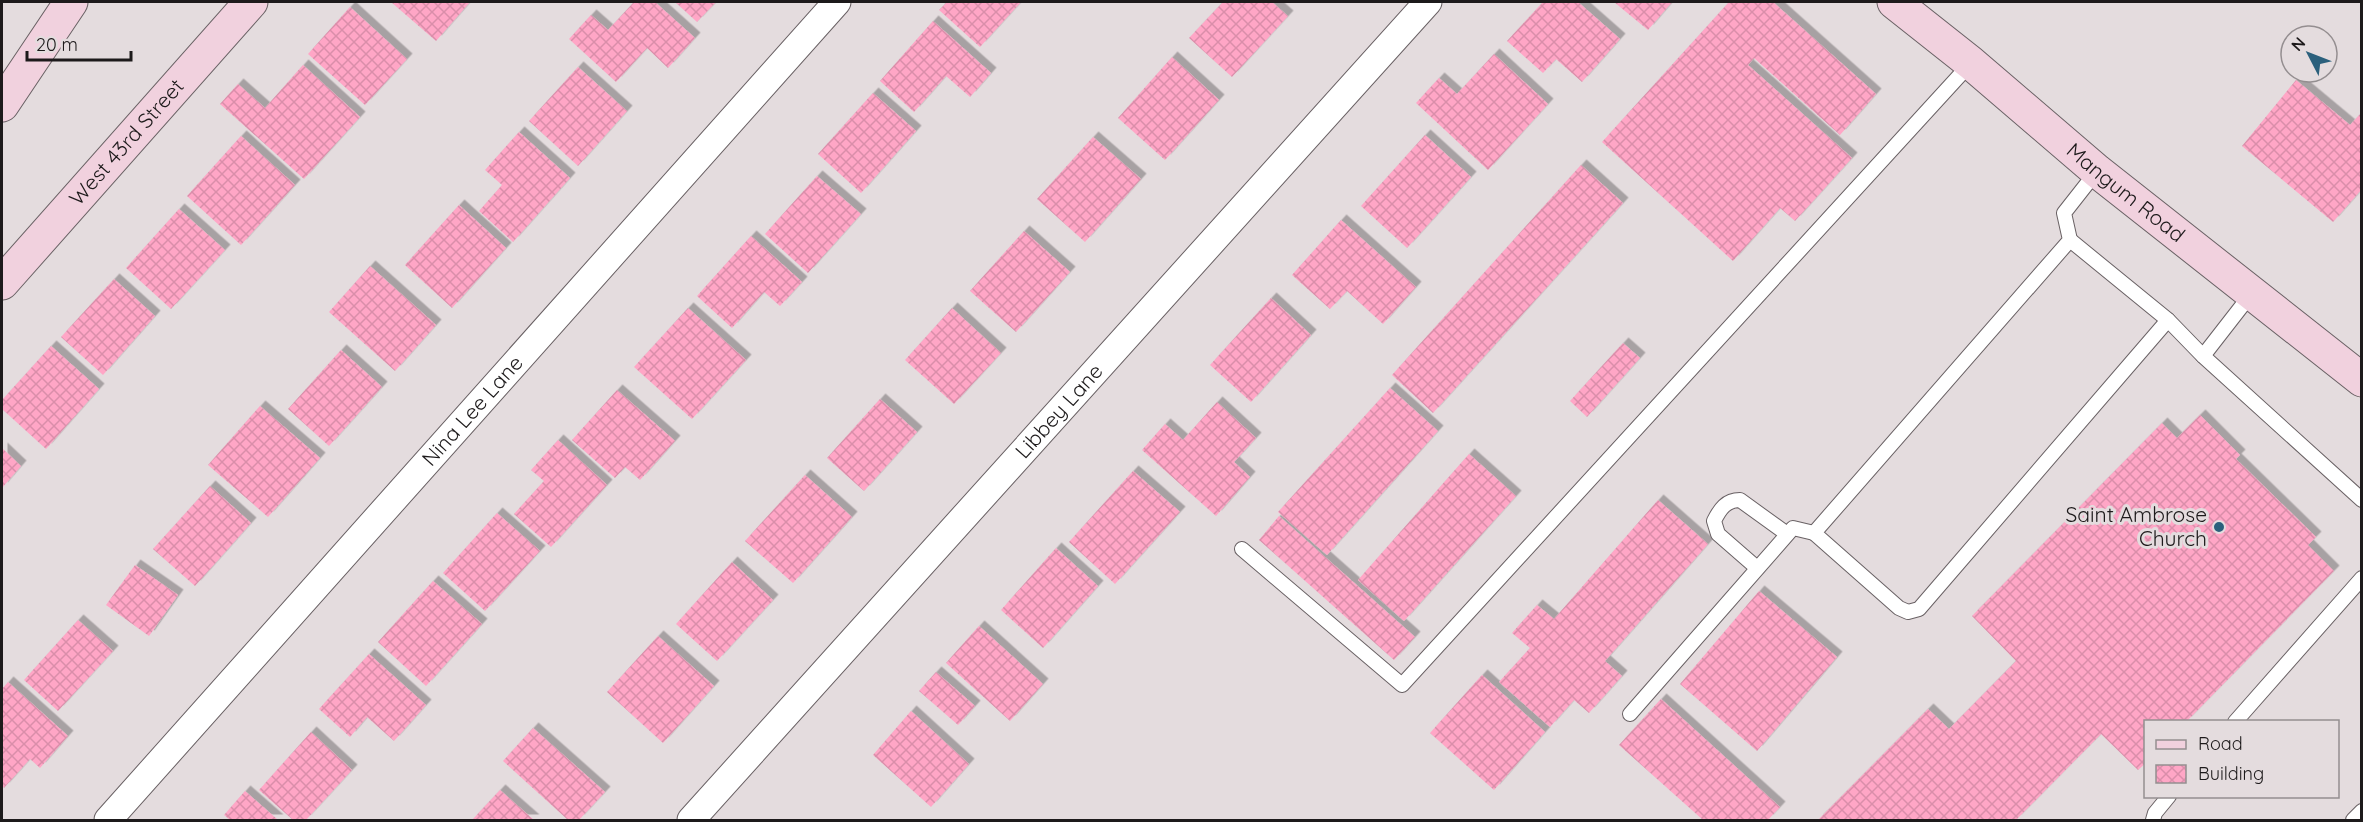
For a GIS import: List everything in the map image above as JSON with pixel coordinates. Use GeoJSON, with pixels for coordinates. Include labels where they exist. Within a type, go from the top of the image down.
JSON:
{"type":"FeatureCollection","features":[{"type":"Feature","properties":{"kind":"street"},"geometry":{"type":"LineString","coordinates":[[2,105],[71,2]]}},
{"type":"Feature","properties":{"kind":"street","name":"West 43rd Street"},"geometry":{"type":"LineString","coordinates":[[2,283],[250,2]]}},
{"type":"Feature","properties":{"kind":"street","name":"Nina Lee Lane"},"geometry":{"type":"LineString","coordinates":[[108,820],[837,2]]}},
{"type":"Feature","properties":{"kind":"street","name":"Libbey Lane"},"geometry":{"type":"LineString","coordinates":[[691,820],[1428,2]]}},
{"type":"Feature","properties":{"kind":"street","name":"Mangum Road"},"geometry":{"type":"LineString","coordinates":[[1894,2],[1971,63],[2097,171],[2361,380]]}},
{"type":"Feature","properties":{"kind":"lane"},"geometry":{"type":"LineString","coordinates":[[1242,549],[1402,685],[1971,63]]}},
{"type":"Feature","properties":{"kind":"lane"},"geometry":{"type":"LineString","coordinates":[[2097,171],[2064,213],[2070,240],[2168,320],[2203,356],[2361,500]]}},
{"type":"Feature","properties":{"kind":"lane"},"geometry":{"type":"LineString","coordinates":[[1814,533],[2070,240]]}},
{"type":"Feature","properties":{"kind":"lane"},"geometry":{"type":"LineString","coordinates":[[2203,356],[2252,293]]}},
{"type":"Feature","properties":{"kind":"lane"},"geometry":{"type":"LineString","coordinates":[[1630,714],[1793,528],[1814,533],[1899,608],[1908,612],[1919,609],[2168,320]]}},
{"type":"Feature","properties":{"kind":"lane"},"geometry":{"type":"LineString","coordinates":[[1758,568],[1718,534],[1714,520],[1727,502],[1740,500],[1787,534]]}},
{"type":"Feature","properties":{"kind":"lane"},"geometry":{"type":"LineString","coordinates":[[2237,720],[2361,578]]}},
{"type":"Feature","properties":{"kind":"lane"},"geometry":{"type":"LineString","coordinates":[[2153,820],[2155,813],[2167,798]]}},
{"type":"Feature","properties":{"kind":"lane"},"geometry":{"type":"LineString","coordinates":[[2353,820],[2361,811]]}},
{"type":"Feature","properties":{"kind":"building"},"geometry":{"type":"Polygon","coordinates":[[[391,2],[470,2],[436,41],[391,2]]]}},
{"type":"Feature","properties":{"kind":"building"},"geometry":{"type":"Polygon","coordinates":[[[634,2],[655,2],[695,38],[668,68],[647,48],[616,82],[569,39],[591,15],[608,30],[634,2]]]}},
{"type":"Feature","properties":{"kind":"building"},"geometry":{"type":"Polygon","coordinates":[[[675,2],[716,2],[697,22],[675,2]]]}},
{"type":"Feature","properties":{"kind":"building"},"geometry":{"type":"Polygon","coordinates":[[[947,2],[1021,2],[980,47],[939,10],[947,2]]]}},
{"type":"Feature","properties":{"kind":"building"},"geometry":{"type":"Polygon","coordinates":[[[1223,2],[1272,2],[1288,16],[1232,77],[1189,38],[1223,2]]]}},
{"type":"Feature","properties":{"kind":"building"},"geometry":{"type":"Polygon","coordinates":[[[1543,2],[1578,2],[1620,39],[1582,82],[1556,59],[1543,73],[1507,41],[1543,2]]]}},
{"type":"Feature","properties":{"kind":"building"},"geometry":{"type":"Polygon","coordinates":[[[1614,2],[1672,2],[1648,30],[1614,2]]]}},
{"type":"Feature","properties":{"kind":"building"},"geometry":{"type":"Polygon","coordinates":[[[1729,2],[1773,2],[1876,94],[1840,135],[1754,58],[1748,65],[1852,158],[1795,221],[1780,208],[1733,261],[1602,142],[1729,2]]]}},
{"type":"Feature","properties":{"kind":"building"},"geometry":{"type":"Polygon","coordinates":[[[350,7],[407,59],[365,105],[308,54],[350,7]]]}},
{"type":"Feature","properties":{"kind":"building"},"geometry":{"type":"Polygon","coordinates":[[[933,21],[991,73],[970,97],[946,76],[914,112],[880,81],[933,21]]]}},
{"type":"Feature","properties":{"kind":"building"},"geometry":{"type":"Polygon","coordinates":[[[1494,54],[1548,104],[1488,170],[1416,103],[1439,78],[1457,94],[1494,54]]]}},
{"type":"Feature","properties":{"kind":"building"},"geometry":{"type":"Polygon","coordinates":[[[1172,57],[1219,100],[1165,160],[1118,118],[1172,57]]]}},
{"type":"Feature","properties":{"kind":"building"},"geometry":{"type":"Polygon","coordinates":[[[303,65],[360,117],[304,179],[220,104],[238,84],[265,108],[303,65]]]}},
{"type":"Feature","properties":{"kind":"building"},"geometry":{"type":"Polygon","coordinates":[[[578,67],[627,111],[578,166],[529,121],[578,67]]]}},
{"type":"Feature","properties":{"kind":"building"},"geometry":{"type":"Polygon","coordinates":[[[2293,84],[2301,84],[2350,125],[2362,112],[2362,189],[2333,222],[2242,146],[2293,84]]]}},
{"type":"Feature","properties":{"kind":"building"},"geometry":{"type":"Polygon","coordinates":[[[873,93],[916,131],[861,193],[818,154],[873,93]]]}},
{"type":"Feature","properties":{"kind":"building"},"geometry":{"type":"Polygon","coordinates":[[[519,132],[570,178],[513,242],[479,211],[502,185],[485,170],[519,132]]]}},
{"type":"Feature","properties":{"kind":"building"},"geometry":{"type":"Polygon","coordinates":[[[1425,135],[1471,177],[1407,248],[1361,206],[1425,135]]]}},
{"type":"Feature","properties":{"kind":"building"},"geometry":{"type":"Polygon","coordinates":[[[241,136],[295,185],[241,245],[187,196],[241,136]]]}},
{"type":"Feature","properties":{"kind":"building"},"geometry":{"type":"Polygon","coordinates":[[[1093,137],[1141,179],[1085,242],[1037,199],[1093,137]]]}},
{"type":"Feature","properties":{"kind":"building"},"geometry":{"type":"Polygon","coordinates":[[[1581,165],[1623,203],[1433,413],[1392,375],[1581,165]]]}},
{"type":"Feature","properties":{"kind":"building"},"geometry":{"type":"Polygon","coordinates":[[[817,176],[861,214],[808,273],[765,234],[817,176]]]}},
{"type":"Feature","properties":{"kind":"building"},"geometry":{"type":"Polygon","coordinates":[[[459,205],[506,248],[452,308],[405,265],[459,205]]]}},
{"type":"Feature","properties":{"kind":"building"},"geometry":{"type":"Polygon","coordinates":[[[179,209],[225,250],[171,309],[126,268],[179,209]]]}},
{"type":"Feature","properties":{"kind":"building"},"geometry":{"type":"Polygon","coordinates":[[[1341,220],[1416,287],[1383,324],[1347,291],[1330,309],[1292,275],[1341,220]]]}},
{"type":"Feature","properties":{"kind":"building"},"geometry":{"type":"Polygon","coordinates":[[[1024,231],[1070,272],[1016,332],[970,291],[1024,231]]]}},
{"type":"Feature","properties":{"kind":"building"},"geometry":{"type":"Polygon","coordinates":[[[751,236],[802,282],[780,306],[764,292],[732,328],[697,296],[751,236]]]}},
{"type":"Feature","properties":{"kind":"building"},"geometry":{"type":"Polygon","coordinates":[[[370,266],[436,325],[395,371],[329,312],[370,266]]]}},
{"type":"Feature","properties":{"kind":"building"},"geometry":{"type":"Polygon","coordinates":[[[114,279],[155,316],[103,375],[61,337],[114,279]]]}},
{"type":"Feature","properties":{"kind":"building"},"geometry":{"type":"Polygon","coordinates":[[[1271,298],[1311,335],[1251,402],[1210,365],[1271,298]]]}},
{"type":"Feature","properties":{"kind":"building"},"geometry":{"type":"Polygon","coordinates":[[[688,308],[746,360],[692,419],[634,367],[688,308]]]}},
{"type":"Feature","properties":{"kind":"building"},"geometry":{"type":"Polygon","coordinates":[[[952,308],[1001,353],[954,404],[905,360],[952,308]]]}},
{"type":"Feature","properties":{"kind":"building"},"geometry":{"type":"Polygon","coordinates":[[[1623,343],[1640,358],[1587,417],[1570,401],[1623,343]]]}},
{"type":"Feature","properties":{"kind":"building"},"geometry":{"type":"Polygon","coordinates":[[[51,346],[99,389],[46,449],[2,409],[2,400],[51,346]]]}},
{"type":"Feature","properties":{"kind":"building"},"geometry":{"type":"Polygon","coordinates":[[[341,350],[382,387],[329,446],[288,409],[341,350]]]}},
{"type":"Feature","properties":{"kind":"building"},"geometry":{"type":"Polygon","coordinates":[[[1390,388],[1438,431],[1327,555],[1278,512],[1390,388]]]}},
{"type":"Feature","properties":{"kind":"building"},"geometry":{"type":"Polygon","coordinates":[[[617,390],[675,441],[640,480],[625,467],[615,478],[572,440],[617,390]]]}},
{"type":"Feature","properties":{"kind":"building"},"geometry":{"type":"Polygon","coordinates":[[[880,399],[917,432],[864,491],[827,458],[880,399]]]}},
{"type":"Feature","properties":{"kind":"building"},"geometry":{"type":"Polygon","coordinates":[[[1217,402],[1256,438],[1234,462],[1250,477],[1216,516],[1142,450],[1165,424],[1183,440],[1217,402]]]}},
{"type":"Feature","properties":{"kind":"building"},"geometry":{"type":"Polygon","coordinates":[[[260,406],[320,458],[268,517],[208,465],[260,406]]]}},
{"type":"Feature","properties":{"kind":"building"},"geometry":{"type":"Polygon","coordinates":[[[2200,415],[2240,455],[2236,459],[2316,537],[2308,545],[2334,571],[2188,720],[2144,720],[2144,765],[2138,770],[2101,734],[2016,820],[1818,820],[1928,709],[1949,729],[2016,661],[1972,616],[2162,423],[2177,438],[2200,415]]]}},
{"type":"Feature","properties":{"kind":"building"},"geometry":{"type":"Polygon","coordinates":[[[558,440],[607,485],[551,547],[514,514],[544,481],[531,470],[558,440]]]}},
{"type":"Feature","properties":{"kind":"building"},"geometry":{"type":"Polygon","coordinates":[[[2,448],[21,466],[2,488],[2,448]]]}},
{"type":"Feature","properties":{"kind":"building"},"geometry":{"type":"Polygon","coordinates":[[[1469,454],[1516,496],[1404,621],[1358,580],[1469,454]]]}},
{"type":"Feature","properties":{"kind":"building"},"geometry":{"type":"Polygon","coordinates":[[[1133,471],[1180,512],[1115,584],[1069,542],[1133,471]]]}},
{"type":"Feature","properties":{"kind":"building"},"geometry":{"type":"Polygon","coordinates":[[[805,475],[852,517],[793,583],[745,541],[805,475]]]}},
{"type":"Feature","properties":{"kind":"building"},"geometry":{"type":"Polygon","coordinates":[[[210,486],[251,523],[195,586],[153,549],[210,486]]]}},
{"type":"Feature","properties":{"kind":"building"},"geometry":{"type":"Polygon","coordinates":[[[1658,500],[1708,544],[1605,661],[1622,676],[1589,713],[1574,700],[1550,727],[1499,682],[1530,648],[1512,633],[1537,605],[1554,619],[1658,500]]]}},
{"type":"Feature","properties":{"kind":"building"},"geometry":{"type":"Polygon","coordinates":[[[497,513],[540,551],[485,611],[443,573],[497,513]]]}},
{"type":"Feature","properties":{"kind":"building"},"geometry":{"type":"Polygon","coordinates":[[[1279,516],[1415,637],[1394,660],[1259,540],[1279,516]]]}},
{"type":"Feature","properties":{"kind":"building"},"geometry":{"type":"Polygon","coordinates":[[[1056,548],[1098,586],[1043,648],[1001,610],[1056,548]]]}},
{"type":"Feature","properties":{"kind":"building"},"geometry":{"type":"Polygon","coordinates":[[[732,562],[773,600],[717,661],[676,624],[732,562]]]}},
{"type":"Feature","properties":{"kind":"building"},"geometry":{"type":"Polygon","coordinates":[[[135,565],[178,595],[149,636],[106,605],[135,565]]]}},
{"type":"Feature","properties":{"kind":"building"},"geometry":{"type":"Polygon","coordinates":[[[433,581],[482,624],[426,686],[378,642],[433,581]]]}},
{"type":"Feature","properties":{"kind":"building"},"geometry":{"type":"Polygon","coordinates":[[[1759,591],[1837,657],[1757,751],[1680,684],[1759,591]]]}},
{"type":"Feature","properties":{"kind":"building"},"geometry":{"type":"Polygon","coordinates":[[[78,620],[113,651],[58,711],[24,680],[78,620]]]}},
{"type":"Feature","properties":{"kind":"building"},"geometry":{"type":"Polygon","coordinates":[[[979,626],[1043,684],[1010,721],[946,663],[979,626]]]}},
{"type":"Feature","properties":{"kind":"building"},"geometry":{"type":"Polygon","coordinates":[[[658,636],[714,686],[663,743],[607,692],[658,636]]]}},
{"type":"Feature","properties":{"kind":"building"},"geometry":{"type":"Polygon","coordinates":[[[369,654],[426,705],[394,741],[367,717],[350,737],[319,709],[369,654]]]}},
{"type":"Feature","properties":{"kind":"building"},"geometry":{"type":"Polygon","coordinates":[[[936,672],[975,706],[958,725],[919,691],[936,672]]]}},
{"type":"Feature","properties":{"kind":"building"},"geometry":{"type":"Polygon","coordinates":[[[1482,675],[1545,732],[1494,790],[1430,733],[1482,675]]]}},
{"type":"Feature","properties":{"kind":"building"},"geometry":{"type":"Polygon","coordinates":[[[8,682],[68,736],[40,768],[30,759],[4,788],[2,785],[2,689],[8,682]]]}},
{"type":"Feature","properties":{"kind":"building"},"geometry":{"type":"Polygon","coordinates":[[[1661,699],[1780,807],[1768,820],[1703,820],[1619,745],[1661,699]]]}},
{"type":"Feature","properties":{"kind":"building"},"geometry":{"type":"Polygon","coordinates":[[[911,711],[969,764],[931,807],[873,755],[911,711]]]}},
{"type":"Feature","properties":{"kind":"building"},"geometry":{"type":"Polygon","coordinates":[[[533,728],[605,792],[579,820],[568,820],[503,761],[533,728]]]}},
{"type":"Feature","properties":{"kind":"building"},"geometry":{"type":"Polygon","coordinates":[[[311,732],[352,770],[306,820],[293,820],[259,790],[311,732]]]}},
{"type":"Feature","properties":{"kind":"building"},"geometry":{"type":"Polygon","coordinates":[[[500,790],[534,820],[472,820],[500,790]]]}},
{"type":"Feature","properties":{"kind":"building"},"geometry":{"type":"Polygon","coordinates":[[[245,791],[278,820],[230,820],[224,815],[245,791]]]}},
{"type":"Feature","properties":{"kind":"place","name":"Saint Ambrose Church"},"geometry":{"type":"Point","coordinates":[2219,527]}}]}
